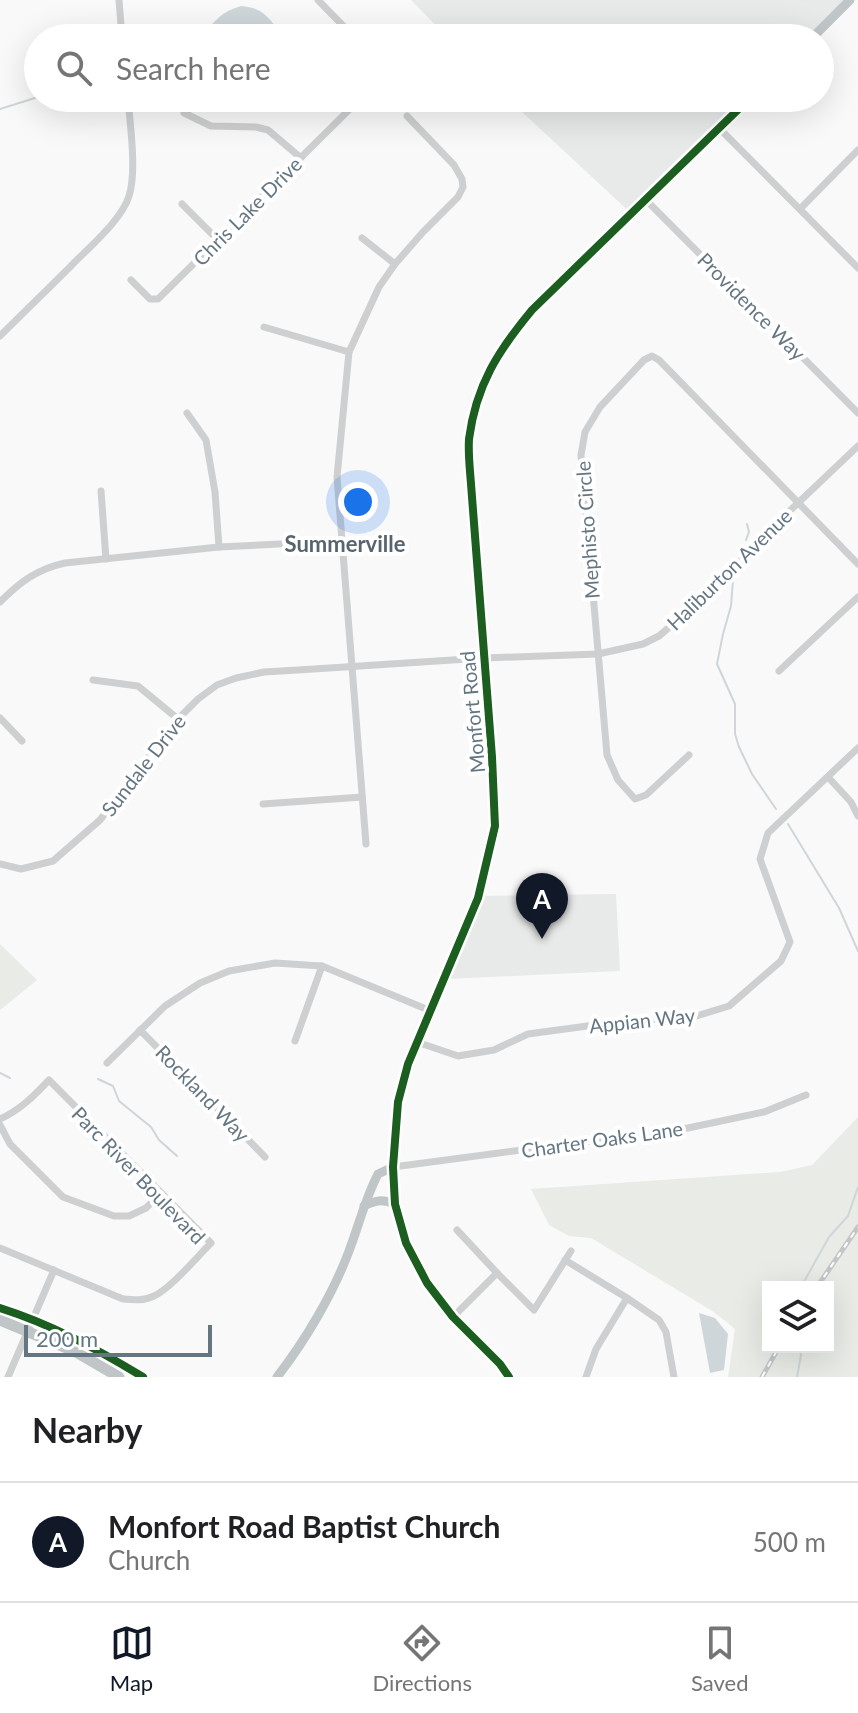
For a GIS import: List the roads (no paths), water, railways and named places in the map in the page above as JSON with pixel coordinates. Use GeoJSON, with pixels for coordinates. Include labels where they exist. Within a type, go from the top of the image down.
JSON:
{"type":"FeatureCollection","features":[{"type":"Feature","properties":{"kind":"main road"},"geometry":{"type":"LineString","coordinates":[[0,1308],[33,1319],[96,1349],[143,1377]]}},
{"type":"Feature","properties":{"kind":"main road"},"geometry":{"type":"LineString","coordinates":[[0,1320],[76,1352],[119,1377]]}},
{"type":"Feature","properties":{"kind":"street"},"geometry":{"type":"LineString","coordinates":[[119,0],[121,24]]}},
{"type":"Feature","properties":{"kind":"street"},"geometry":{"type":"LineString","coordinates":[[318,0],[341,24]]}},
{"type":"Feature","properties":{"kind":"street"},"geometry":{"type":"LineString","coordinates":[[826,24],[850,0]]}},
{"type":"Feature","properties":{"kind":"street"},"geometry":{"type":"LineString","coordinates":[[0,336],[102,235],[125,207],[132,178],[129,112]]}},
{"type":"Feature","properties":{"kind":"street","name":"Chris Lake Drive"},"geometry":{"type":"LineString","coordinates":[[131,280],[150,299],[158,299],[347,112]]}},
{"type":"Feature","properties":{"kind":"street","name":"Monfort Road"},"geometry":{"type":"LineString","coordinates":[[509,1377],[438,1299],[418,1266],[406,1243],[395,1204],[393,1167],[398,1102],[408,1064],[478,898],[495,826],[469,443],[475,407],[501,348],[532,310],[736,112]]}},
{"type":"Feature","properties":{"kind":"street"},"geometry":{"type":"LineString","coordinates":[[184,113],[211,126],[268,130],[301,158]]}},
{"type":"Feature","properties":{"kind":"street"},"geometry":{"type":"LineString","coordinates":[[366,844],[337,477],[349,352],[379,287],[423,232],[458,197],[463,187],[454,165],[407,116]]}},
{"type":"Feature","properties":{"kind":"street"},"geometry":{"type":"LineString","coordinates":[[719,128],[858,268]]}},
{"type":"Feature","properties":{"kind":"street"},"geometry":{"type":"LineString","coordinates":[[800,209],[858,150]]}},
{"type":"Feature","properties":{"kind":"street","name":"Providence Way"},"geometry":{"type":"LineString","coordinates":[[646,200],[858,413]]}},
{"type":"Feature","properties":{"kind":"street"},"geometry":{"type":"LineString","coordinates":[[182,204],[218,240]]}},
{"type":"Feature","properties":{"kind":"street"},"geometry":{"type":"LineString","coordinates":[[362,238],[395,264]]}},
{"type":"Feature","properties":{"kind":"street"},"geometry":{"type":"LineString","coordinates":[[264,327],[349,352]]}},
{"type":"Feature","properties":{"kind":"street","name":"Mephisto Circle"},"geometry":{"type":"LineString","coordinates":[[689,755],[646,795],[635,799],[618,780],[607,755],[581,455],[585,432],[600,407],[644,360],[652,356],[659,360],[858,564]]}},
{"type":"Feature","properties":{"kind":"street"},"geometry":{"type":"LineString","coordinates":[[187,413],[206,440],[215,492],[219,547]]}},
{"type":"Feature","properties":{"kind":"street","name":"Haliburton Avenue"},"geometry":{"type":"LineString","coordinates":[[483,658],[598,654],[643,644],[659,636],[710,592],[858,446]]}},
{"type":"Feature","properties":{"kind":"street"},"geometry":{"type":"LineString","coordinates":[[101,491],[106,559]]}},
{"type":"Feature","properties":{"kind":"street"},"geometry":{"type":"LineString","coordinates":[[0,602],[18,584],[41,570],[65,563],[219,547],[342,541]]}},
{"type":"Feature","properties":{"kind":"street"},"geometry":{"type":"LineString","coordinates":[[779,671],[858,597]]}},
{"type":"Feature","properties":{"kind":"street","name":"Sundale Drive"},"geometry":{"type":"LineString","coordinates":[[0,864],[21,869],[53,861],[100,820],[178,719],[217,685],[264,672],[483,658]]}},
{"type":"Feature","properties":{"kind":"street"},"geometry":{"type":"LineString","coordinates":[[93,680],[138,686],[178,719]]}},
{"type":"Feature","properties":{"kind":"street"},"geometry":{"type":"LineString","coordinates":[[0,718],[22,741]]}},
{"type":"Feature","properties":{"kind":"street","name":"Appian Way"},"geometry":{"type":"LineString","coordinates":[[417,1042],[458,1056],[494,1050],[528,1034],[617,1022],[693,1017],[729,1006],[781,961],[790,942],[760,859],[768,833],[858,748]]}},
{"type":"Feature","properties":{"kind":"street"},"geometry":{"type":"LineString","coordinates":[[828,777],[851,802],[858,816]]}},
{"type":"Feature","properties":{"kind":"street"},"geometry":{"type":"LineString","coordinates":[[263,804],[362,797]]}},
{"type":"Feature","properties":{"kind":"street"},"geometry":{"type":"LineString","coordinates":[[107,1063],[165,1006],[200,983],[229,971],[275,963],[322,966],[431,1011]]}},
{"type":"Feature","properties":{"kind":"street"},"geometry":{"type":"LineString","coordinates":[[295,1041],[322,966]]}},
{"type":"Feature","properties":{"kind":"street","name":"Rockland Way"},"geometry":{"type":"LineString","coordinates":[[140,1030],[265,1157]]}},
{"type":"Feature","properties":{"kind":"street","name":"Parc River Boulevard"},"geometry":{"type":"LineString","coordinates":[[0,1122],[28,1102],[49,1080],[211,1243],[155,1296],[138,1301],[123,1299],[0,1248]]}},
{"type":"Feature","properties":{"kind":"street","name":"Charter Oaks Lane"},"geometry":{"type":"LineString","coordinates":[[393,1167],[688,1128],[764,1112],[806,1095]]}},
{"type":"Feature","properties":{"kind":"street"},"geometry":{"type":"LineString","coordinates":[[0,1122],[10,1144],[63,1197],[114,1216],[129,1216],[146,1208],[161,1193]]}},
{"type":"Feature","properties":{"kind":"street"},"geometry":{"type":"LineString","coordinates":[[277,1377],[308,1332],[334,1284],[378,1174],[393,1167]]}},
{"type":"Feature","properties":{"kind":"street"},"geometry":{"type":"LineString","coordinates":[[364,1206],[375,1200],[395,1204]]}},
{"type":"Feature","properties":{"kind":"street"},"geometry":{"type":"LineString","coordinates":[[457,1230],[534,1310],[571,1251]]}},
{"type":"Feature","properties":{"kind":"street"},"geometry":{"type":"LineString","coordinates":[[565,1260],[659,1320],[666,1332],[674,1377]]}},
{"type":"Feature","properties":{"kind":"street"},"geometry":{"type":"LineString","coordinates":[[8,1377],[54,1270]]}},
{"type":"Feature","properties":{"kind":"street"},"geometry":{"type":"LineString","coordinates":[[453,1317],[497,1273]]}},
{"type":"Feature","properties":{"kind":"street"},"geometry":{"type":"LineString","coordinates":[[586,1377],[596,1349],[627,1298]]}},
{"type":"Feature","properties":{"kind":"waterway"},"geometry":{"type":"LineString","coordinates":[[0,109],[24,101]]}},
{"type":"Feature","properties":{"kind":"waterway"},"geometry":{"type":"LineString","coordinates":[[746,540],[749,532],[747,524]]}},
{"type":"Feature","properties":{"kind":"waterway"},"geometry":{"type":"LineString","coordinates":[[737,572],[717,664],[735,704],[735,734],[739,747],[752,774],[776,809]]}},
{"type":"Feature","properties":{"kind":"waterway"},"geometry":{"type":"LineString","coordinates":[[788,824],[839,908],[858,951]]}},
{"type":"Feature","properties":{"kind":"waterway"},"geometry":{"type":"LineString","coordinates":[[0,1073],[10,1078]]}},
{"type":"Feature","properties":{"kind":"waterway"},"geometry":{"type":"LineString","coordinates":[[98,1079],[113,1086],[119,1101],[151,1127],[159,1140],[177,1156]]}},
{"type":"Feature","properties":{"kind":"waterway"},"geometry":{"type":"LineString","coordinates":[[804,1281],[829,1237],[848,1216],[858,1187]]}},
{"type":"Feature","properties":{"kind":"waterway"},"geometry":{"type":"LineString","coordinates":[[797,1377],[800,1353]]}},
{"type":"Feature","properties":{"kind":"railway"},"geometry":{"type":"LineString","coordinates":[[821,1281],[858,1227]]}},
{"type":"Feature","properties":{"kind":"railway"},"geometry":{"type":"LineString","coordinates":[[762,1377],[776,1353]]}},
{"type":"Feature","properties":{"kind":"place","name":"Monfort Road Baptist Church"},"geometry":{"type":"Point","coordinates":[542,939]}},
{"type":"Feature","properties":{"kind":"district","name":"Summerville"},"geometry":{"type":"Point","coordinates":[345,543]}}]}
